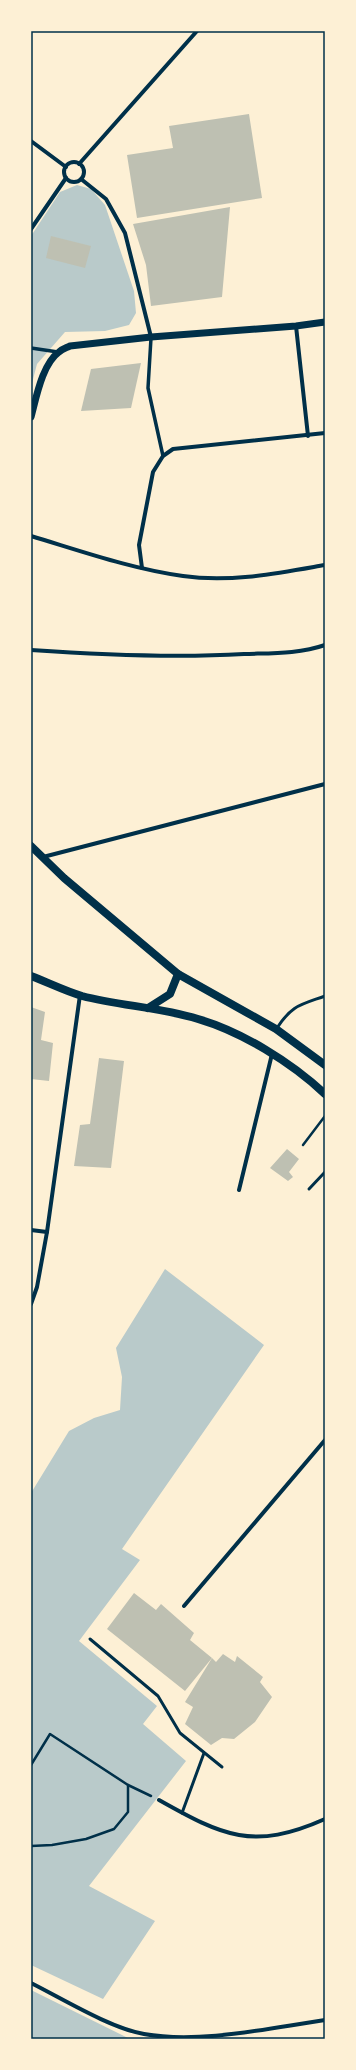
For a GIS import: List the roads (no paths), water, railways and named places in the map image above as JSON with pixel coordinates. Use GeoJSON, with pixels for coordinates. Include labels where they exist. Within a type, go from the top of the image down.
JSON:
{"type":"FeatureCollection","features":[{"type":"Feature","properties":{"kind":"main road"},"geometry":{"type":"LineString","coordinates":[[31,846],[41,857],[178,974],[276,1029],[325,1064]]}},
{"type":"Feature","properties":{"kind":"main road"},"geometry":{"type":"LineString","coordinates":[[148,1008],[170,994],[178,974]]}},
{"type":"Feature","properties":{"kind":"main road"},"geometry":{"type":"LineString","coordinates":[[31,976],[80,996],[148,1008],[213,1024],[230,1031],[272,1054],[325,1094]]}},
{"type":"Feature","properties":{"kind":"street"},"geometry":{"type":"LineString","coordinates":[[80,164],[198,31]]}},
{"type":"Feature","properties":{"kind":"street"},"geometry":{"type":"LineString","coordinates":[[31,141],[66,167]]}},
{"type":"Feature","properties":{"kind":"street"},"geometry":{"type":"LineString","coordinates":[[80,164],[70,163],[66,167],[64,173],[66,178],[75,182],[81,179]]}},
{"type":"Feature","properties":{"kind":"street"},"geometry":{"type":"LineString","coordinates":[[80,164],[83,169],[81,179]]}},
{"type":"Feature","properties":{"kind":"street"},"geometry":{"type":"LineString","coordinates":[[31,229],[66,178]]}},
{"type":"Feature","properties":{"kind":"street"},"geometry":{"type":"LineString","coordinates":[[81,179],[106,198],[125,232],[151,336],[148,388],[163,456]]}},
{"type":"Feature","properties":{"kind":"street"},"geometry":{"type":"LineString","coordinates":[[31,418],[43,376],[49,363],[58,352],[70,346],[151,336],[296,326],[325,322]]}},
{"type":"Feature","properties":{"kind":"street"},"geometry":{"type":"LineString","coordinates":[[296,326],[308,436]]}},
{"type":"Feature","properties":{"kind":"street"},"geometry":{"type":"LineString","coordinates":[[31,348],[58,352]]}},
{"type":"Feature","properties":{"kind":"street"},"geometry":{"type":"LineString","coordinates":[[142,568],[139,545],[148,492],[153,472],[163,456],[173,449],[190,446],[308,436],[325,433]]}},
{"type":"Feature","properties":{"kind":"street"},"geometry":{"type":"LineString","coordinates":[[31,536],[142,568],[184,576],[217,578],[267,575],[325,565]]}},
{"type":"Feature","properties":{"kind":"street"},"geometry":{"type":"LineString","coordinates":[[31,650],[120,656],[208,656],[289,652],[325,645]]}},
{"type":"Feature","properties":{"kind":"street"},"geometry":{"type":"LineString","coordinates":[[41,857],[325,784]]}},
{"type":"Feature","properties":{"kind":"street"},"geometry":{"type":"LineString","coordinates":[[31,1304],[37,1287],[47,1232],[80,996]]}},
{"type":"Feature","properties":{"kind":"street"},"geometry":{"type":"LineString","coordinates":[[239,1190],[272,1054]]}},
{"type":"Feature","properties":{"kind":"street"},"geometry":{"type":"LineString","coordinates":[[31,1230],[47,1232]]}},
{"type":"Feature","properties":{"kind":"street"},"geometry":{"type":"LineString","coordinates":[[184,1606],[325,1440]]}},
{"type":"Feature","properties":{"kind":"street"},"geometry":{"type":"LineString","coordinates":[[159,1800],[217,1830],[246,1837],[277,1836],[303,1829],[325,1819]]}},
{"type":"Feature","properties":{"kind":"street"},"geometry":{"type":"LineString","coordinates":[[31,1983],[118,2026],[143,2034],[172,2037],[202,2037],[325,2020]]}},
{"type":"Feature","properties":{"kind":"lane"},"geometry":{"type":"LineString","coordinates":[[276,1029],[286,1014],[295,1006],[325,996]]}},
{"type":"Feature","properties":{"kind":"lane"},"geometry":{"type":"LineString","coordinates":[[309,1189],[325,1172]]}},
{"type":"Feature","properties":{"kind":"lane"},"geometry":{"type":"LineString","coordinates":[[90,1639],[158,1696],[180,1733],[222,1766]]}},
{"type":"Feature","properties":{"kind":"lane"},"geometry":{"type":"LineString","coordinates":[[182,1813],[204,1753]]}}]}
